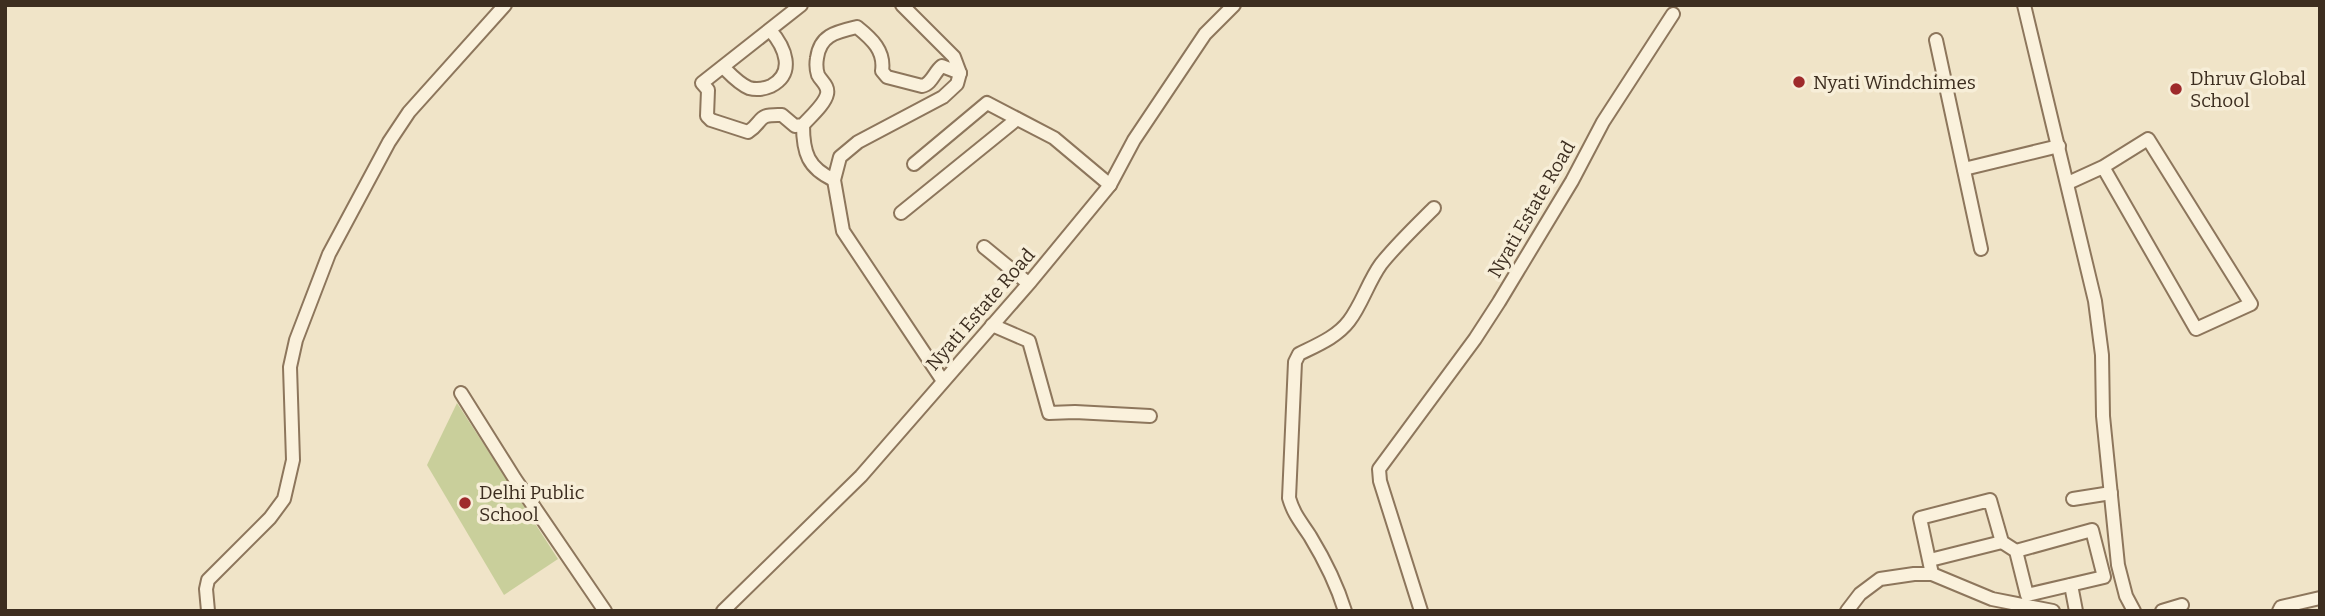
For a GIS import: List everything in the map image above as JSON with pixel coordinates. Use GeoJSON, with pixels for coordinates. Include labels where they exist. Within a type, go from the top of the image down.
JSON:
{"type":"FeatureCollection","features":[{"type":"Feature","properties":{"kind":"street"},"geometry":{"type":"LineString","coordinates":[[208,611],[208,580],[270,518],[284,499],[293,460],[290,367],[296,340],[329,254],[409,112],[505,5]]}},
{"type":"Feature","properties":{"kind":"street"},"geometry":{"type":"LineString","coordinates":[[801,5],[702,83],[708,90],[707,116],[711,120],[748,132],[764,116],[782,115],[795,126],[803,125]]}},
{"type":"Feature","properties":{"kind":"street"},"geometry":{"type":"LineString","coordinates":[[902,5],[954,57],[960,73],[957,84],[943,97],[858,142],[840,157],[834,180],[843,232],[943,381]]}},
{"type":"Feature","properties":{"kind":"street","name":"Nyati Estate Road"},"geometry":{"type":"LineString","coordinates":[[723,611],[861,476],[992,326],[1110,185],[1134,140],[1205,34],[1234,5]]}},
{"type":"Feature","properties":{"kind":"street"},"geometry":{"type":"LineString","coordinates":[[2024,5],[2068,183],[2100,332],[2103,416],[2118,565],[2126,596],[2134,611]]}},
{"type":"Feature","properties":{"kind":"street","name":"Nyati Estate Road"},"geometry":{"type":"LineString","coordinates":[[1421,611],[1380,481],[1379,469],[1499,302],[1572,181],[1603,122],[1673,14]]}},
{"type":"Feature","properties":{"kind":"street"},"geometry":{"type":"LineString","coordinates":[[834,180],[814,168],[807,157],[803,142],[803,125],[828,92],[816,66],[819,44],[826,37],[857,27],[881,51],[884,61],[882,71],[887,78],[922,86],[929,83],[942,66],[960,73]]}},
{"type":"Feature","properties":{"kind":"street"},"geometry":{"type":"LineString","coordinates":[[723,67],[746,87],[757,90],[783,79],[786,62],[781,47],[769,30]]}},
{"type":"Feature","properties":{"kind":"street"},"geometry":{"type":"LineString","coordinates":[[1936,40],[1981,249]]}},
{"type":"Feature","properties":{"kind":"street"},"geometry":{"type":"LineString","coordinates":[[914,164],[987,103],[1054,138],[1110,185]]}},
{"type":"Feature","properties":{"kind":"street"},"geometry":{"type":"LineString","coordinates":[[901,214],[1017,119]]}},
{"type":"Feature","properties":{"kind":"street"},"geometry":{"type":"LineString","coordinates":[[2068,183],[2103,167],[2148,139],[2251,304],[2196,330],[2103,167]]}},
{"type":"Feature","properties":{"kind":"street"},"geometry":{"type":"LineString","coordinates":[[1964,169],[2059,146]]}},
{"type":"Feature","properties":{"kind":"street"},"geometry":{"type":"LineString","coordinates":[[1345,611],[1339,591],[1310,536],[1294,515],[1289,498],[1295,362],[1299,354],[1336,334],[1348,322],[1382,263],[1434,208]]}},
{"type":"Feature","properties":{"kind":"street"},"geometry":{"type":"LineString","coordinates":[[984,247],[1028,283]]}},
{"type":"Feature","properties":{"kind":"street"},"geometry":{"type":"LineString","coordinates":[[992,326],[1029,341],[1049,413],[1150,416]]}},
{"type":"Feature","properties":{"kind":"street"},"geometry":{"type":"LineString","coordinates":[[460,393],[515,479],[606,611]]}},
{"type":"Feature","properties":{"kind":"street"},"geometry":{"type":"LineString","coordinates":[[2073,499],[2111,493]]}},
{"type":"Feature","properties":{"kind":"street"},"geometry":{"type":"LineString","coordinates":[[1932,574],[1920,518],[1990,500],[2002,542],[2016,551],[2027,595],[2104,577],[2092,530],[2016,551]]}},
{"type":"Feature","properties":{"kind":"street"},"geometry":{"type":"LineString","coordinates":[[1930,560],[2002,542]]}},
{"type":"Feature","properties":{"kind":"street"},"geometry":{"type":"LineString","coordinates":[[1847,611],[1860,594],[1880,579],[1914,574],[1932,574],[1992,599],[2053,611]]}},
{"type":"Feature","properties":{"kind":"street"},"geometry":{"type":"LineString","coordinates":[[2071,585],[2076,611]]}},
{"type":"Feature","properties":{"kind":"street"},"geometry":{"type":"LineString","coordinates":[[2279,611],[2281,607],[2320,597]]}},
{"type":"Feature","properties":{"kind":"street"},"geometry":{"type":"LineString","coordinates":[[2162,611],[2182,605]]}},
{"type":"Feature","properties":{"kind":"green space"},"geometry":{"type":"Polygon","coordinates":[[[457,403],[558,559],[504,595],[427,465],[457,403]]]}},
{"type":"Feature","properties":{"kind":"place","name":"Nyati Windchimes"},"geometry":{"type":"Point","coordinates":[1799,82]}},
{"type":"Feature","properties":{"kind":"place","name":"Dhruv Global School"},"geometry":{"type":"Point","coordinates":[2176,89]}},
{"type":"Feature","properties":{"kind":"place","name":"Delhi Public School"},"geometry":{"type":"Point","coordinates":[465,503]}}]}
